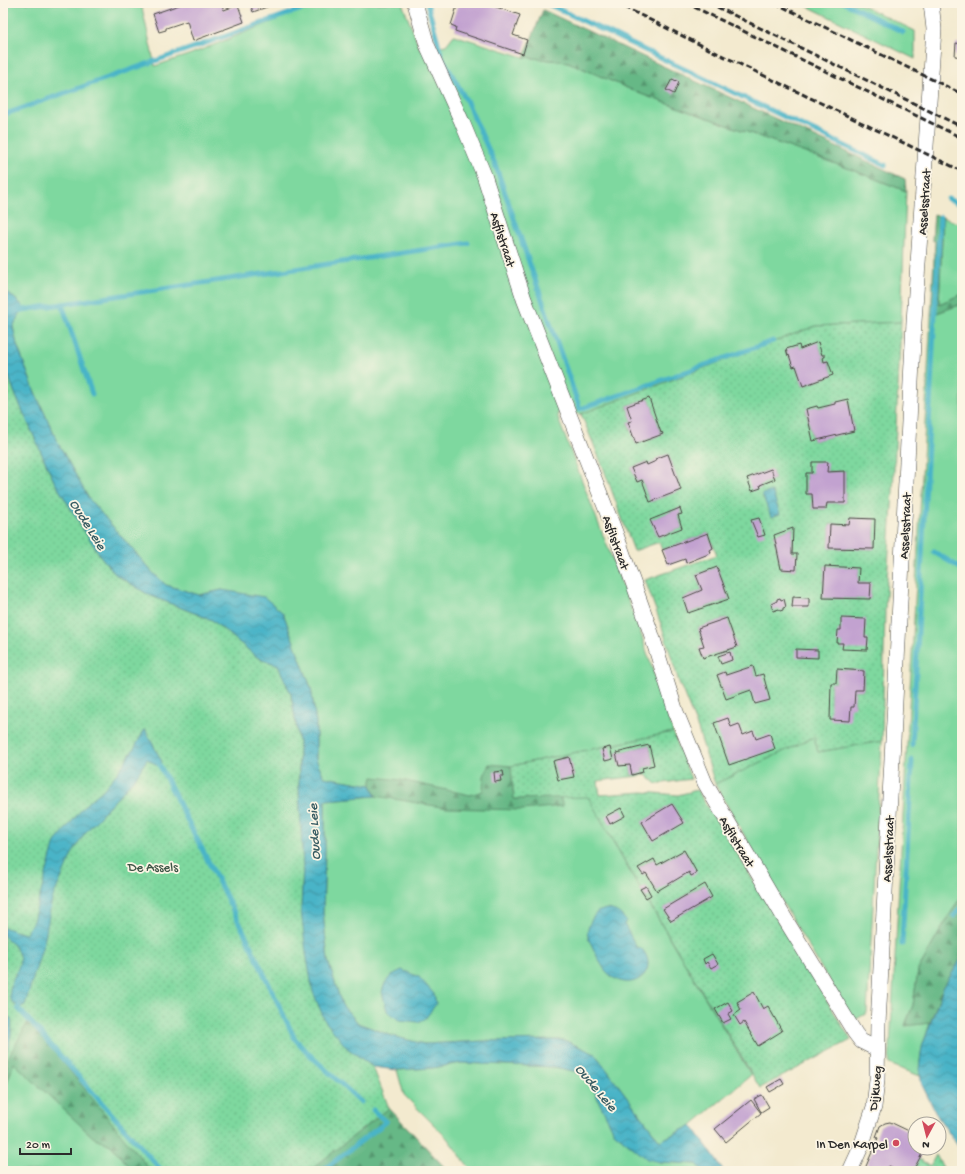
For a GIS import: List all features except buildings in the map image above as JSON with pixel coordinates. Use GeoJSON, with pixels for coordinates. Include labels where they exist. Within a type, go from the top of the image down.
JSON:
{"type":"FeatureCollection","features":[{"type":"Feature","properties":{"kind":"street","name":"Asfilstraat"},"geometry":{"type":"LineString","coordinates":[[415,3],[427,45],[484,175],[524,299],[615,532],[651,633],[676,712],[705,783],[784,919],[855,1033],[861,1041],[877,1049]]}},
{"type":"Feature","properties":{"kind":"street","name":"Asselsstraat"},"geometry":{"type":"LineString","coordinates":[[877,1049],[914,322],[934,29],[931,3]]}},
{"type":"Feature","properties":{"kind":"street","name":"Dijkweg"},"geometry":{"type":"LineString","coordinates":[[850,1171],[861,1147],[874,1108],[877,1080],[877,1049]]}},
{"type":"Feature","properties":{"kind":"green space"},"geometry":{"type":"Polygon","coordinates":[[[3,3],[141,3],[155,66],[191,54],[319,3],[402,3],[420,49],[446,45],[454,35],[524,57],[568,62],[641,94],[850,169],[906,191],[901,322],[816,326],[581,414],[567,412],[557,413],[640,631],[673,732],[511,766],[514,799],[588,796],[626,865],[751,1075],[692,1125],[660,1141],[595,1054],[564,1040],[485,1041],[424,1044],[392,1036],[358,1023],[342,1005],[328,961],[323,912],[325,800],[375,796],[371,785],[324,777],[316,759],[316,723],[311,688],[283,613],[222,590],[199,595],[166,585],[152,572],[89,499],[58,443],[34,390],[17,345],[13,327],[23,306],[3,288],[3,3]]]}},
{"type":"Feature","properties":{"kind":"green space"},"geometry":{"type":"Polygon","coordinates":[[[801,3],[858,3],[915,31],[915,59],[801,3]]]}},
{"type":"Feature","properties":{"kind":"green space"},"geometry":{"type":"Polygon","coordinates":[[[543,10],[905,179],[906,191],[850,169],[641,94],[568,62],[524,57],[543,10]]]}},
{"type":"Feature","properties":{"kind":"green space"},"geometry":{"type":"Polygon","coordinates":[[[934,214],[943,217],[939,304],[962,294],[962,304],[931,315],[935,241],[932,240],[934,214]]]}},
{"type":"Feature","properties":{"kind":"green space"},"geometry":{"type":"Polygon","coordinates":[[[943,217],[962,225],[962,294],[939,304],[943,217]]]}},
{"type":"Feature","properties":{"kind":"green space"},"geometry":{"type":"Polygon","coordinates":[[[962,304],[962,895],[918,970],[913,1005],[905,1025],[930,1023],[921,1056],[920,1076],[889,1064],[931,315],[962,304]]]}},
{"type":"Feature","properties":{"kind":"green space"},"geometry":{"type":"Polygon","coordinates":[[[901,322],[893,492],[885,610],[882,741],[818,752],[814,737],[715,784],[698,729],[679,682],[663,630],[645,580],[717,555],[708,533],[662,550],[659,542],[634,551],[603,467],[581,414],[816,326],[901,322]],[[818,343],[800,349],[799,345],[786,350],[793,367],[796,366],[803,386],[833,375],[828,361],[824,362],[823,357],[825,357],[825,355],[822,355],[818,343]],[[649,398],[627,406],[632,421],[628,423],[636,444],[663,434],[662,432],[661,433],[649,398]],[[848,400],[835,402],[835,404],[818,408],[817,406],[806,410],[813,441],[854,431],[848,400]],[[668,454],[655,459],[656,461],[647,465],[646,462],[631,468],[637,482],[642,480],[650,502],[681,490],[668,454]],[[827,462],[812,473],[806,473],[806,494],[812,494],[813,509],[826,509],[827,503],[845,503],[845,471],[827,472],[827,462]],[[771,469],[747,478],[761,488],[760,485],[775,479],[771,469]],[[680,508],[651,520],[658,537],[682,528],[678,515],[682,514],[680,508]],[[850,518],[849,525],[830,524],[829,548],[874,549],[875,519],[850,518]],[[793,528],[774,535],[781,569],[796,570],[797,554],[792,554],[793,528]],[[825,566],[823,598],[870,599],[871,583],[858,583],[859,568],[825,566]],[[717,567],[696,575],[702,590],[683,598],[688,613],[729,599],[717,567]],[[727,618],[698,628],[704,646],[699,647],[703,658],[737,647],[727,618]],[[753,666],[726,675],[725,672],[717,675],[726,699],[751,690],[756,676],[753,666]],[[837,669],[836,683],[831,683],[831,706],[854,707],[855,690],[863,690],[864,671],[837,669]]]}},
{"type":"Feature","properties":{"kind":"green space","name":"De Assels"},"geometry":{"type":"Polygon","coordinates":[[[3,361],[16,396],[54,481],[102,558],[115,574],[149,595],[212,620],[257,657],[278,665],[291,694],[299,742],[299,787],[303,868],[301,910],[347,1048],[373,1067],[389,1108],[309,1171],[151,1171],[29,1020],[3,1067],[3,361]]]}},
{"type":"Feature","properties":{"kind":"green space"},"geometry":{"type":"Polygon","coordinates":[[[673,732],[691,779],[656,784],[646,775],[598,781],[600,795],[643,792],[678,795],[697,790],[851,1040],[760,1088],[646,898],[588,797],[514,799],[511,766],[673,732]],[[649,745],[616,753],[619,766],[630,765],[632,775],[643,772],[642,768],[654,765],[649,745]],[[569,757],[553,761],[558,780],[574,776],[569,757]],[[672,804],[642,822],[653,840],[683,823],[672,804]],[[684,850],[657,865],[653,859],[639,867],[643,875],[646,873],[657,891],[691,861],[684,850]],[[704,884],[664,909],[671,920],[712,898],[704,884]]]}},
{"type":"Feature","properties":{"kind":"green space"},"geometry":{"type":"Polygon","coordinates":[[[814,737],[818,752],[882,741],[867,1013],[853,1021],[788,912],[715,784],[814,737]]]}},
{"type":"Feature","properties":{"kind":"green space"},"geometry":{"type":"Polygon","coordinates":[[[489,764],[511,766],[514,799],[560,797],[563,806],[522,810],[447,808],[376,796],[371,785],[373,777],[401,780],[470,795],[483,791],[484,776],[489,764]]]}},
{"type":"Feature","properties":{"kind":"green space"},"geometry":{"type":"Polygon","coordinates":[[[962,895],[962,957],[943,988],[930,1023],[905,1026],[913,1005],[918,970],[962,895]]]}},
{"type":"Feature","properties":{"kind":"green space"},"geometry":{"type":"Polygon","coordinates":[[[29,1020],[151,1171],[133,1171],[111,1145],[93,1137],[14,1063],[3,1094],[3,1067],[29,1020]]]}},
{"type":"Feature","properties":{"kind":"green space"},"geometry":{"type":"Polygon","coordinates":[[[14,1062],[93,1137],[111,1145],[133,1171],[3,1171],[3,1094],[14,1062]]]}},
{"type":"Feature","properties":{"kind":"green space"},"geometry":{"type":"Polygon","coordinates":[[[461,1063],[555,1067],[578,1072],[591,1082],[600,1104],[660,1162],[698,1164],[703,1171],[472,1171],[447,1138],[404,1095],[397,1070],[432,1068],[461,1063]]]}},
{"type":"Feature","properties":{"kind":"green space"},"geometry":{"type":"Polygon","coordinates":[[[389,1108],[448,1171],[309,1171],[389,1108]]]}},
{"type":"Feature","properties":{"kind":"green space"},"geometry":{"type":"Polygon","coordinates":[[[937,1156],[945,1171],[921,1171],[915,1167],[919,1159],[930,1166],[937,1156]]]}},
{"type":"Feature","properties":{"kind":"water","name":"Oude Leie"},"geometry":{"type":"Polygon","coordinates":[[[3,288],[23,306],[13,327],[17,345],[34,390],[58,443],[89,499],[152,572],[166,585],[199,595],[222,590],[264,597],[283,613],[311,688],[316,723],[316,759],[324,777],[371,785],[376,796],[325,800],[323,912],[328,961],[342,1005],[358,1023],[392,1036],[424,1044],[485,1041],[564,1040],[595,1054],[660,1141],[692,1125],[724,1171],[703,1171],[697,1164],[660,1162],[647,1159],[614,1132],[591,1082],[578,1072],[555,1067],[461,1063],[432,1068],[397,1070],[373,1067],[347,1048],[325,1021],[313,992],[306,953],[301,910],[303,868],[299,787],[299,742],[291,694],[278,665],[257,657],[212,620],[149,595],[115,574],[102,558],[54,481],[16,396],[3,361],[3,288]]]}},
{"type":"Feature","properties":{"kind":"water"},"geometry":{"type":"Polygon","coordinates":[[[772,491],[780,514],[771,517],[762,494],[772,491]]]}},
{"type":"Feature","properties":{"kind":"water"},"geometry":{"type":"Polygon","coordinates":[[[145,729],[162,762],[157,765],[147,759],[136,777],[85,833],[72,854],[52,899],[45,938],[25,1005],[18,1008],[10,999],[10,989],[20,961],[18,953],[13,945],[3,935],[3,927],[26,934],[33,921],[55,842],[87,803],[103,790],[118,772],[145,729]]]}},
{"type":"Feature","properties":{"kind":"water"},"geometry":{"type":"Polygon","coordinates":[[[606,909],[618,912],[624,918],[626,921],[624,924],[637,948],[640,947],[646,956],[648,964],[646,972],[633,982],[624,982],[614,978],[605,970],[588,938],[588,930],[593,917],[597,912],[606,909]]]}},
{"type":"Feature","properties":{"kind":"water"},"geometry":{"type":"Polygon","coordinates":[[[962,957],[962,1152],[947,1130],[947,1116],[938,1116],[922,1085],[919,1069],[922,1047],[943,988],[962,957]]]}},
{"type":"Feature","properties":{"kind":"water"},"geometry":{"type":"Polygon","coordinates":[[[402,970],[419,977],[434,994],[436,1004],[425,1019],[418,1022],[399,1020],[387,1011],[382,992],[385,983],[392,975],[402,970]]]}},
{"type":"Feature","properties":{"kind":"water"},"geometry":{"type":"Polygon","coordinates":[[[5,1017],[11,1018],[12,1029],[3,1060],[3,1020],[5,1017]]]}},
{"type":"Feature","properties":{"kind":"waterway"},"geometry":{"type":"LineString","coordinates":[[3,115],[319,3]]}},
{"type":"Feature","properties":{"kind":"waterway"},"geometry":{"type":"LineString","coordinates":[[427,3],[442,57],[466,100],[495,164],[580,409],[773,341]]}},
{"type":"Feature","properties":{"kind":"waterway"},"geometry":{"type":"LineString","coordinates":[[546,3],[885,165]]}},
{"type":"Feature","properties":{"kind":"waterway"},"geometry":{"type":"LineString","coordinates":[[845,3],[903,32]]}},
{"type":"Feature","properties":{"kind":"waterway"},"geometry":{"type":"LineString","coordinates":[[948,199],[962,205]]}},
{"type":"Feature","properties":{"kind":"waterway"},"geometry":{"type":"LineString","coordinates":[[912,745],[940,217]]}},
{"type":"Feature","properties":{"kind":"waterway"},"geometry":{"type":"LineString","coordinates":[[3,313],[468,243]]}},
{"type":"Feature","properties":{"kind":"waterway"},"geometry":{"type":"LineString","coordinates":[[62,304],[92,394]]}},
{"type":"Feature","properties":{"kind":"waterway"},"geometry":{"type":"LineString","coordinates":[[934,552],[962,569]]}},
{"type":"Feature","properties":{"kind":"waterway"},"geometry":{"type":"LineString","coordinates":[[902,944],[912,760]]}},
{"type":"Feature","properties":{"kind":"waterway"},"geometry":{"type":"LineString","coordinates":[[159,764],[244,932],[295,1039],[311,1056],[361,1102]]}},
{"type":"Feature","properties":{"kind":"waterway"},"geometry":{"type":"LineString","coordinates":[[954,916],[962,906]]}},
{"type":"Feature","properties":{"kind":"waterway"},"geometry":{"type":"LineString","coordinates":[[18,1008],[162,1171]]}},
{"type":"Feature","properties":{"kind":"waterway"},"geometry":{"type":"LineString","coordinates":[[322,1171],[386,1122],[373,1110]]}},
{"type":"Feature","properties":{"kind":"railway"},"geometry":{"type":"LineString","coordinates":[[616,3],[962,171]]}},
{"type":"Feature","properties":{"kind":"railway"},"geometry":{"type":"LineString","coordinates":[[686,3],[962,138]]}},
{"type":"Feature","properties":{"kind":"railway"},"geometry":{"type":"LineString","coordinates":[[709,3],[962,127]]}},
{"type":"Feature","properties":{"kind":"railway"},"geometry":{"type":"LineString","coordinates":[[775,3],[962,94]]}},
{"type":"Feature","properties":{"kind":"place","name":"In Den Karpel"},"geometry":{"type":"Point","coordinates":[896,1143]}}]}
